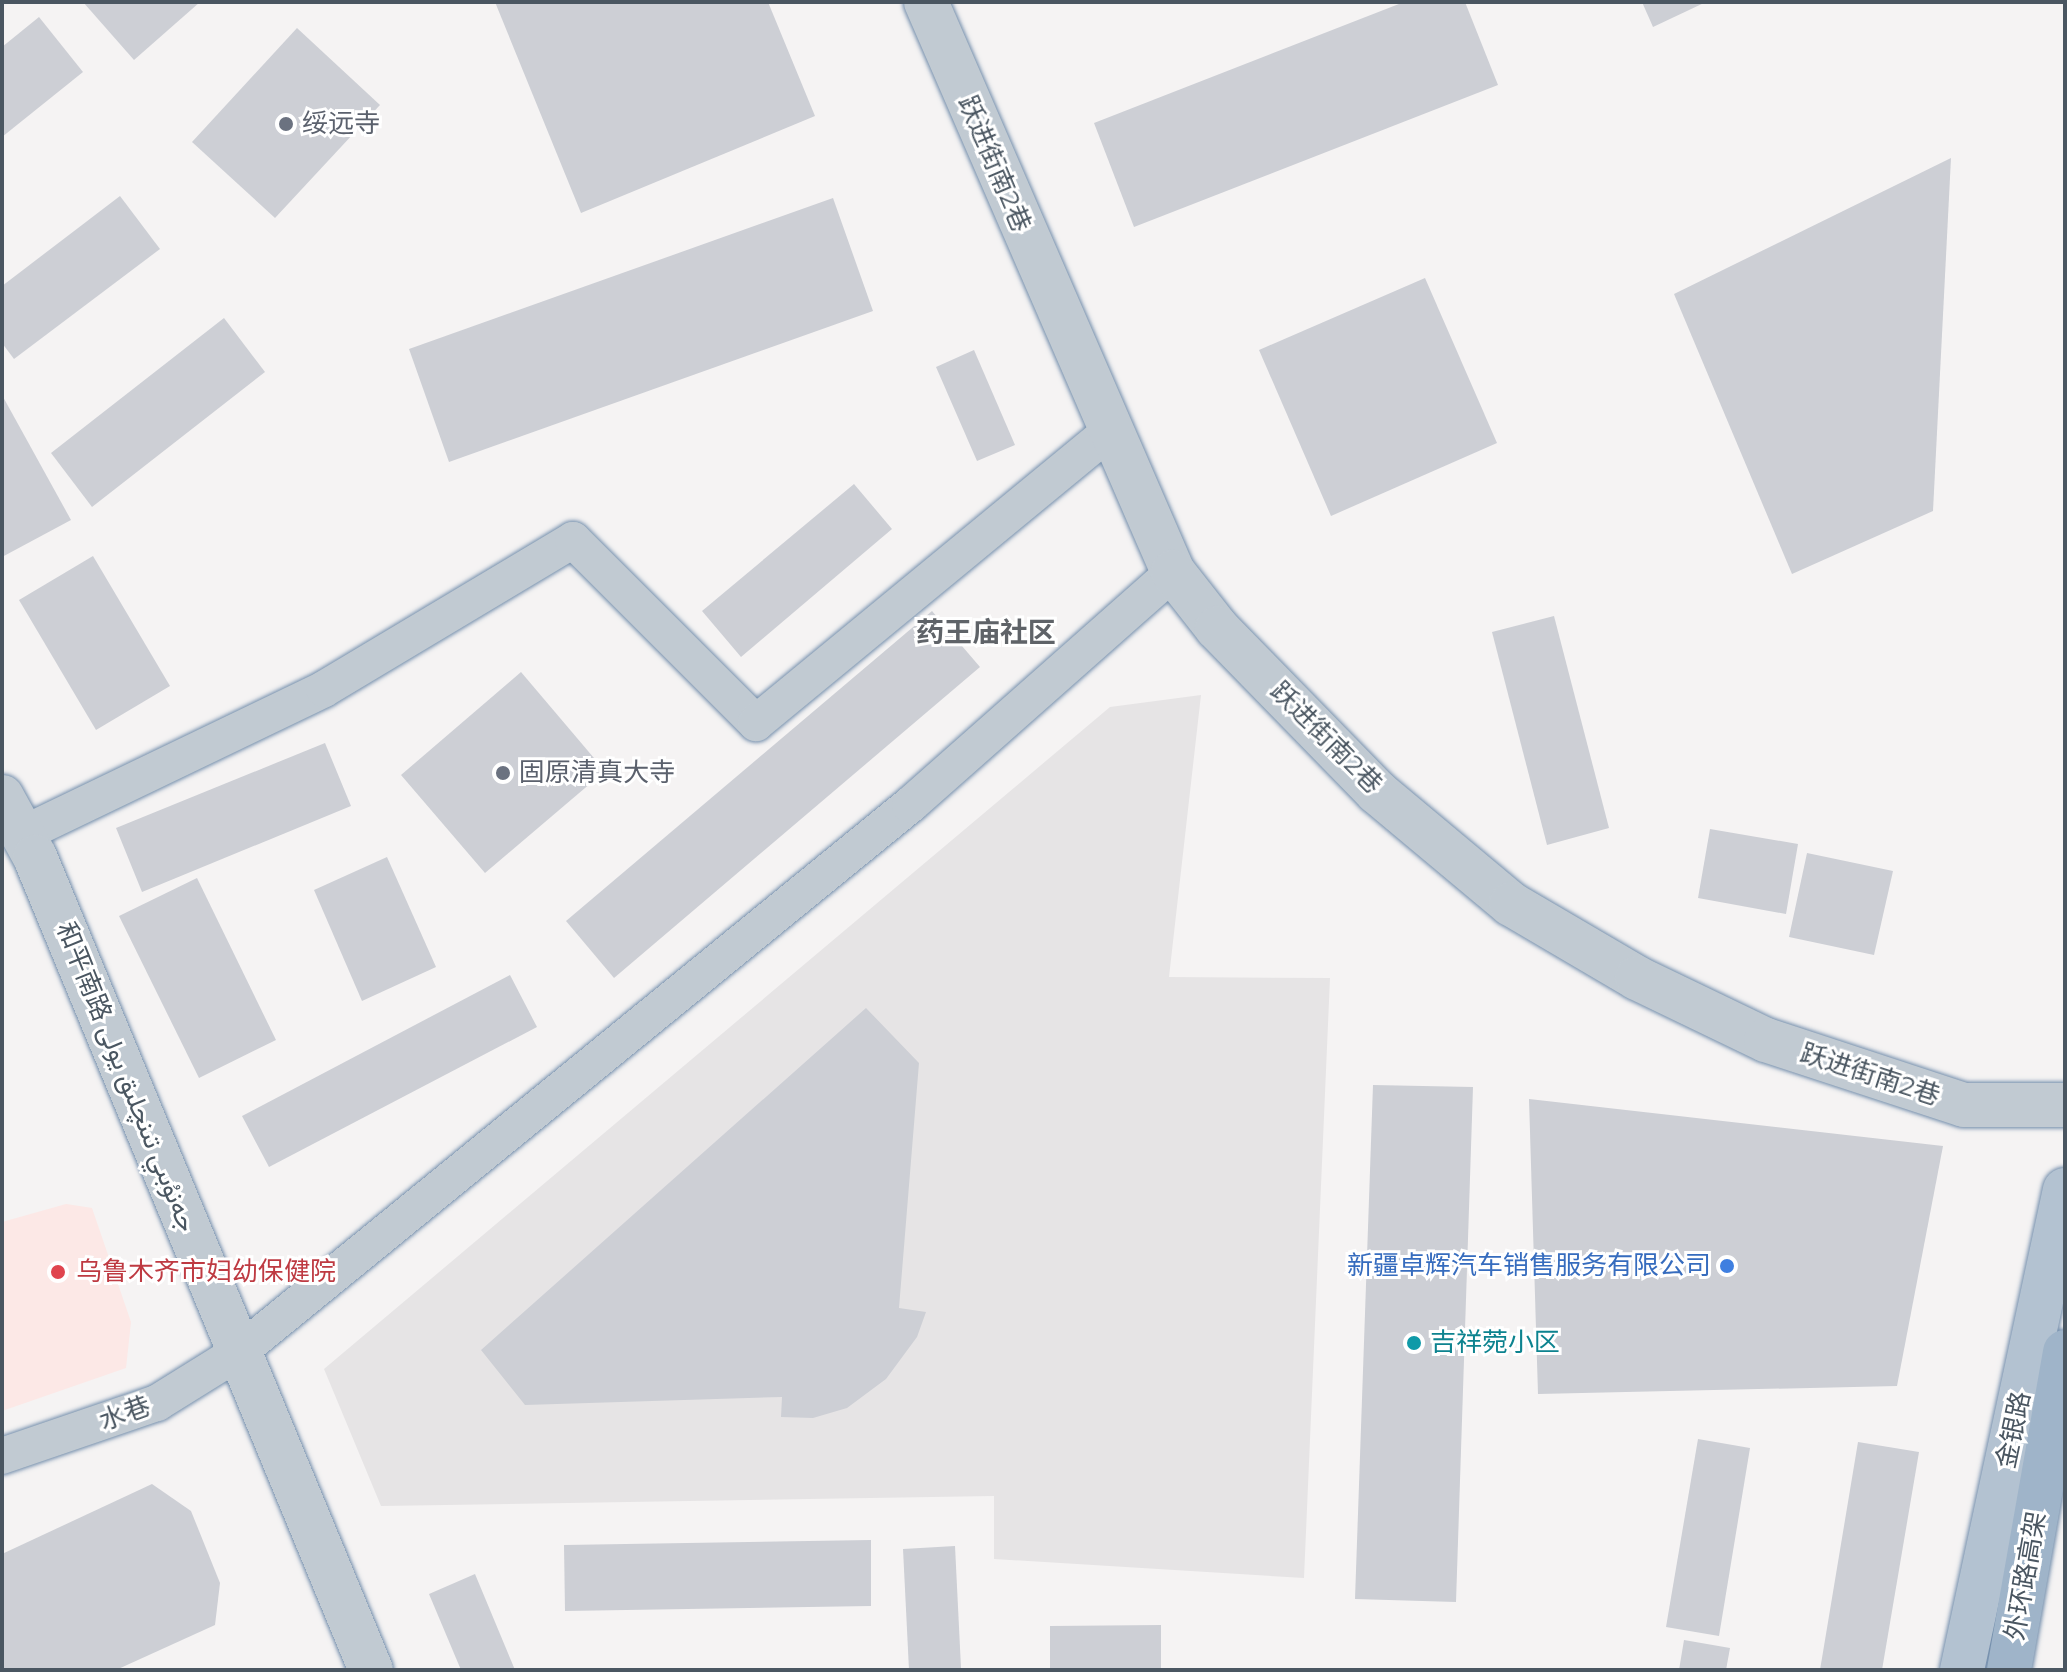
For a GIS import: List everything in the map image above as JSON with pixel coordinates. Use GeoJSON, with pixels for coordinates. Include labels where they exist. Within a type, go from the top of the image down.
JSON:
{"type":"FeatureCollection","features":[{"type":"Feature","properties":{"kind":"highway","name":"外环路高架"},"geometry":{"type":"LineString","coordinates":[[2009,1667],[2065,1352]]}},
{"type":"Feature","properties":{"kind":"main road","name":"金银路"},"geometry":{"type":"LineString","coordinates":[[1962,1670],[2065,1190]]}},
{"type":"Feature","properties":{"kind":"street","name":"跃进街南2巷"},"geometry":{"type":"LineString","coordinates":[[926,2],[1109,432],[1173,572],[1217,628],[1377,792],[1511,904],[1637,978],[1766,1040],[1964,1105],[2065,1105]]}},
{"type":"Feature","properties":{"kind":"street"},"geometry":{"type":"LineString","coordinates":[[12,816],[324,689],[573,540],[756,723],[1109,432]]}},
{"type":"Feature","properties":{"kind":"street","name":"水巷"},"geometry":{"type":"LineString","coordinates":[[2,1456],[157,1403],[239,1352],[898,815],[1173,572]]}},
{"type":"Feature","properties":{"kind":"street","name":"和平南路 جەنۇبىي تىنچلىق يولى"},"geometry":{"type":"LineString","coordinates":[[12,816],[371,1670]]}},
{"type":"Feature","properties":{"kind":"shaded area"},"geometry":{"type":"Polygon","coordinates":[[[1201,695],[1169,977],[1330,978],[1304,1578],[994,1559],[994,1496],[381,1506],[324,1369],[1110,707],[1201,695]]]}},
{"type":"Feature","properties":{"kind":"shaded area","name":"乌鲁木齐市妇幼保健院"},"geometry":{"type":"Polygon","coordinates":[[[66,1204],[92,1208],[131,1322],[126,1368],[2,1411],[2,1222],[66,1204]]]}},
{"type":"Feature","properties":{"kind":"building"},"geometry":{"type":"Polygon","coordinates":[[[83,2],[200,2],[134,60],[83,2]]]}},
{"type":"Feature","properties":{"kind":"building"},"geometry":{"type":"Polygon","coordinates":[[[495,2],[768,2],[815,116],[581,213],[495,2]]]}},
{"type":"Feature","properties":{"kind":"building"},"geometry":{"type":"Polygon","coordinates":[[[1404,2],[1465,2],[1498,85],[1134,227],[1094,123],[1404,2]]]}},
{"type":"Feature","properties":{"kind":"building"},"geometry":{"type":"Polygon","coordinates":[[[1642,2],[1706,2],[1653,27],[1642,2]]]}},
{"type":"Feature","properties":{"kind":"building"},"geometry":{"type":"Polygon","coordinates":[[[39,17],[83,72],[2,137],[2,47],[39,17]]]}},
{"type":"Feature","properties":{"kind":"building","name":"绥远寺"},"geometry":{"type":"Polygon","coordinates":[[[297,28],[380,105],[275,218],[192,142],[297,28]]]}},
{"type":"Feature","properties":{"kind":"building"},"geometry":{"type":"Polygon","coordinates":[[[1951,158],[1933,511],[1792,574],[1674,294],[1951,158]]]}},
{"type":"Feature","properties":{"kind":"building"},"geometry":{"type":"Polygon","coordinates":[[[120,196],[160,249],[14,359],[2,343],[2,286],[120,196]]]}},
{"type":"Feature","properties":{"kind":"building"},"geometry":{"type":"Polygon","coordinates":[[[833,198],[873,311],[449,462],[409,349],[833,198]]]}},
{"type":"Feature","properties":{"kind":"building"},"geometry":{"type":"Polygon","coordinates":[[[1425,278],[1497,443],[1331,516],[1259,350],[1425,278]]]}},
{"type":"Feature","properties":{"kind":"building"},"geometry":{"type":"Polygon","coordinates":[[[224,318],[265,372],[92,507],[51,453],[224,318]]]}},
{"type":"Feature","properties":{"kind":"building"},"geometry":{"type":"Polygon","coordinates":[[[974,350],[1015,445],[977,461],[936,367],[974,350]]]}},
{"type":"Feature","properties":{"kind":"building"},"geometry":{"type":"Polygon","coordinates":[[[2,395],[71,520],[2,557],[2,395]]]}},
{"type":"Feature","properties":{"kind":"building"},"geometry":{"type":"Polygon","coordinates":[[[854,484],[892,529],[741,657],[702,611],[854,484]]]}},
{"type":"Feature","properties":{"kind":"building"},"geometry":{"type":"Polygon","coordinates":[[[93,556],[170,686],[96,730],[19,600],[93,556]]]}},
{"type":"Feature","properties":{"kind":"building"},"geometry":{"type":"Polygon","coordinates":[[[932,611],[980,667],[614,978],[566,921],[932,611]]]}},
{"type":"Feature","properties":{"kind":"building"},"geometry":{"type":"Polygon","coordinates":[[[1554,616],[1609,828],[1547,845],[1492,632],[1554,616]]]}},
{"type":"Feature","properties":{"kind":"building","name":"固原清真大寺"},"geometry":{"type":"Polygon","coordinates":[[[521,672],[605,771],[485,873],[401,775],[521,672]]]}},
{"type":"Feature","properties":{"kind":"building"},"geometry":{"type":"Polygon","coordinates":[[[325,743],[351,806],[142,892],[116,828],[325,743]]]}},
{"type":"Feature","properties":{"kind":"building"},"geometry":{"type":"Polygon","coordinates":[[[1710,829],[1798,844],[1786,914],[1698,898],[1710,829]]]}},
{"type":"Feature","properties":{"kind":"building"},"geometry":{"type":"Polygon","coordinates":[[[1807,853],[1893,871],[1874,955],[1789,937],[1807,853]]]}},
{"type":"Feature","properties":{"kind":"building"},"geometry":{"type":"Polygon","coordinates":[[[387,857],[436,967],[362,1001],[314,890],[387,857]]]}},
{"type":"Feature","properties":{"kind":"building"},"geometry":{"type":"Polygon","coordinates":[[[197,878],[276,1040],[199,1078],[119,916],[197,878]]]}},
{"type":"Feature","properties":{"kind":"building"},"geometry":{"type":"Polygon","coordinates":[[[510,975],[537,1027],[269,1167],[242,1116],[510,975]]]}},
{"type":"Feature","properties":{"kind":"building"},"geometry":{"type":"Polygon","coordinates":[[[866,1008],[919,1063],[899,1308],[926,1312],[917,1337],[886,1379],[847,1408],[813,1418],[781,1417],[782,1397],[525,1405],[481,1350],[866,1008]]]}},
{"type":"Feature","properties":{"kind":"building","name":"吉祥菀小区"},"geometry":{"type":"Polygon","coordinates":[[[1373,1085],[1473,1087],[1456,1602],[1355,1599],[1373,1085]]]}},
{"type":"Feature","properties":{"kind":"building","name":"新疆卓辉汽车销售服务有限公司"},"geometry":{"type":"Polygon","coordinates":[[[1529,1099],[1943,1146],[1897,1386],[1538,1394],[1529,1099]]]}},
{"type":"Feature","properties":{"kind":"building"},"geometry":{"type":"Polygon","coordinates":[[[1698,1439],[1750,1448],[1719,1636],[1666,1627],[1698,1439]]]}},
{"type":"Feature","properties":{"kind":"building"},"geometry":{"type":"Polygon","coordinates":[[[1858,1442],[1919,1452],[1882,1670],[1820,1670],[1858,1442]]]}},
{"type":"Feature","properties":{"kind":"building"},"geometry":{"type":"Polygon","coordinates":[[[152,1484],[191,1511],[220,1583],[215,1625],[116,1670],[2,1670],[2,1554],[152,1484]]]}},
{"type":"Feature","properties":{"kind":"building"},"geometry":{"type":"Polygon","coordinates":[[[871,1540],[871,1606],[565,1611],[564,1545],[871,1540]]]}},
{"type":"Feature","properties":{"kind":"building"},"geometry":{"type":"Polygon","coordinates":[[[955,1546],[961,1668],[909,1670],[903,1549],[955,1546]]]}},
{"type":"Feature","properties":{"kind":"building"},"geometry":{"type":"Polygon","coordinates":[[[475,1574],[515,1670],[461,1670],[429,1594],[475,1574]]]}},
{"type":"Feature","properties":{"kind":"building"},"geometry":{"type":"Polygon","coordinates":[[[1161,1625],[1161,1670],[1050,1670],[1050,1626],[1161,1625]]]}},
{"type":"Feature","properties":{"kind":"building"},"geometry":{"type":"Polygon","coordinates":[[[1684,1640],[1730,1648],[1726,1670],[1679,1670],[1684,1640]]]}},
{"type":"Feature","properties":{"kind":"place","name":"绥远寺"},"geometry":{"type":"Point","coordinates":[286,124]}},
{"type":"Feature","properties":{"kind":"place","name":"固原清真大寺"},"geometry":{"type":"Point","coordinates":[503,773]}},
{"type":"Feature","properties":{"kind":"place","name":"新疆卓辉汽车销售服务有限公司"},"geometry":{"type":"Point","coordinates":[1727,1266]}},
{"type":"Feature","properties":{"kind":"place","name":"乌鲁木齐市妇幼保健院"},"geometry":{"type":"Point","coordinates":[58,1272]}},
{"type":"Feature","properties":{"kind":"place","name":"吉祥菀小区"},"geometry":{"type":"Point","coordinates":[1414,1343]}},
{"type":"Feature","properties":{"kind":"district","name":"药王庙社区"},"geometry":{"type":"Point","coordinates":[986,632]}}]}
